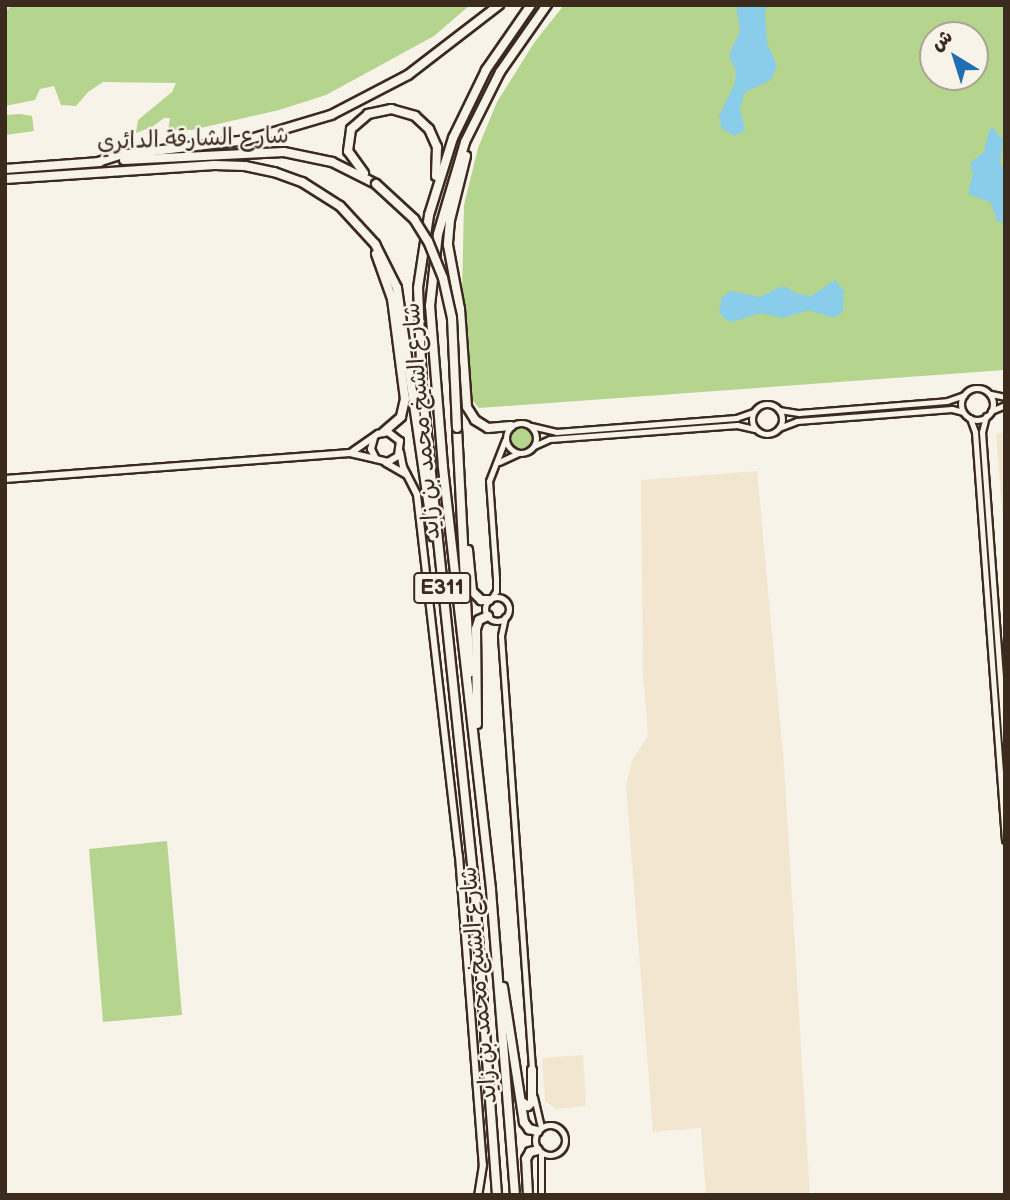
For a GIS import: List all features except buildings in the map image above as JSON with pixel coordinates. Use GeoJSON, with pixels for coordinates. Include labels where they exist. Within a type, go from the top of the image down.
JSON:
{"type":"FeatureCollection","features":[{"type":"Feature","properties":{"kind":"highway"},"geometry":{"type":"LineString","coordinates":[[98,162],[119,155],[247,140],[331,115],[408,75],[499,5]]}},
{"type":"Feature","properties":{"kind":"highway","name":"شارع الشيخ محمد بن زايد"},"geometry":{"type":"LineString","coordinates":[[497,1195],[475,893],[440,573],[417,306],[421,251],[434,197],[453,138],[496,54],[531,5]]}},
{"type":"Feature","properties":{"kind":"highway","name":"شارع الشيخ محمد بن زايد"},"geometry":{"type":"LineString","coordinates":[[515,1195],[496,956],[475,738],[438,417],[430,306],[442,216],[473,124],[510,55],[547,5]]}},
{"type":"Feature","properties":{"kind":"highway"},"geometry":{"type":"LineString","coordinates":[[434,197],[438,161],[436,141],[425,124],[403,111],[385,110],[368,114],[358,121],[348,135],[350,156],[414,219],[428,241],[443,278],[452,317],[470,655],[468,687]]}},
{"type":"Feature","properties":{"kind":"highway"},"geometry":{"type":"LineString","coordinates":[[473,124],[448,233],[449,257],[461,316],[466,399],[471,414],[481,424],[496,429],[511,426]]}},
{"type":"Feature","properties":{"kind":"highway","name":"شارع الشارقة الدائري"},"geometry":{"type":"LineString","coordinates":[[5,169],[284,152],[332,162],[376,184]]}},
{"type":"Feature","properties":{"kind":"highway","name":"شارع الشارقة الدائري"},"geometry":{"type":"LineString","coordinates":[[5,179],[215,165],[245,166],[302,182],[351,216]]}},
{"type":"Feature","properties":{"kind":"highway"},"geometry":{"type":"LineString","coordinates":[[351,216],[382,267],[394,310],[404,404],[398,420],[384,432]]}},
{"type":"Feature","properties":{"kind":"highway"},"geometry":{"type":"LineString","coordinates":[[351,216],[382,254],[400,300],[428,508],[440,573]]}},
{"type":"Feature","properties":{"kind":"highway"},"geometry":{"type":"LineString","coordinates":[[461,510],[466,525],[472,592],[477,598],[490,600]]}},
{"type":"Feature","properties":{"kind":"highway"},"geometry":{"type":"LineString","coordinates":[[475,738],[479,701],[476,629],[479,620],[489,617]]}},
{"type":"Feature","properties":{"kind":"highway"},"geometry":{"type":"LineString","coordinates":[[496,956],[525,1125],[540,1129]]}},
{"type":"Feature","properties":{"kind":"highway"},"geometry":{"type":"LineString","coordinates":[[522,1102],[528,1106],[532,1102],[532,1070]]}},
{"type":"Feature","properties":{"kind":"highway"},"geometry":{"type":"LineString","coordinates":[[528,1195],[526,1159],[530,1152],[539,1151]]}},
{"type":"Feature","properties":{"kind":"main road"},"geometry":{"type":"LineString","coordinates":[[350,453],[384,432],[398,438],[400,452],[417,495],[461,879],[483,1165],[478,1195]]}},
{"type":"Feature","properties":{"kind":"main road"},"geometry":{"type":"LineString","coordinates":[[374,438],[371,449],[376,459]]}},
{"type":"Feature","properties":{"kind":"main road"},"geometry":{"type":"LineString","coordinates":[[384,462],[396,459],[400,452]]}},
{"type":"Feature","properties":{"kind":"main road"},"geometry":{"type":"LineString","coordinates":[[5,479],[350,453],[384,462],[408,476]]}},
{"type":"Feature","properties":{"kind":"street"},"geometry":{"type":"LineString","coordinates":[[501,636],[486,608],[496,590],[489,481],[511,426],[520,422],[556,432],[736,418],[752,412],[759,405],[768,404],[779,410],[799,413],[947,401],[979,388],[989,394],[1005,397]]}},
{"type":"Feature","properties":{"kind":"street"},"geometry":{"type":"LineString","coordinates":[[989,394],[993,402],[982,432],[1005,742]]}},
{"type":"Feature","properties":{"kind":"street"},"geometry":{"type":"LineString","coordinates":[[963,412],[964,395]]}},
{"type":"Feature","properties":{"kind":"street"},"geometry":{"type":"LineString","coordinates":[[970,418],[989,414],[1005,405]]}},
{"type":"Feature","properties":{"kind":"street"},"geometry":{"type":"LineString","coordinates":[[496,464],[550,439],[742,425],[767,435],[797,421],[952,408],[963,412],[970,418],[975,432],[1005,840]]}},
{"type":"Feature","properties":{"kind":"street"},"geometry":{"type":"LineString","coordinates":[[779,410],[782,417],[779,428]]}},
{"type":"Feature","properties":{"kind":"street"},"geometry":{"type":"LineString","coordinates":[[752,412],[751,421],[755,429]]}},
{"type":"Feature","properties":{"kind":"street"},"geometry":{"type":"LineString","coordinates":[[531,426],[536,438],[534,446]]}},
{"type":"Feature","properties":{"kind":"street"},"geometry":{"type":"LineString","coordinates":[[505,440],[510,449],[519,453]]}},
{"type":"Feature","properties":{"kind":"street"},"geometry":{"type":"LineString","coordinates":[[496,578],[509,611],[501,636],[532,1070],[540,1129],[535,1143],[543,1169],[541,1195]]}},
{"type":"Feature","properties":{"kind":"street"},"geometry":{"type":"LineString","coordinates":[[490,600],[505,600]]}},
{"type":"Feature","properties":{"kind":"street"},"geometry":{"type":"LineString","coordinates":[[489,617],[498,621],[505,617]]}},
{"type":"Feature","properties":{"kind":"street"},"geometry":{"type":"LineString","coordinates":[[538,1110],[566,1139],[564,1147],[543,1169]]}},
{"type":"Feature","properties":{"kind":"street"},"geometry":{"type":"LineString","coordinates":[[540,1129],[556,1126]]}},
{"type":"Feature","properties":{"kind":"street"},"geometry":{"type":"LineString","coordinates":[[539,1151],[555,1155]]}},
{"type":"Feature","properties":{"kind":"shaded area"},"geometry":{"type":"Polygon","coordinates":[[[1005,432],[1005,547],[996,434],[1005,432]]]}},
{"type":"Feature","properties":{"kind":"shaded area"},"geometry":{"type":"Polygon","coordinates":[[[757,471],[784,765],[810,1195],[706,1195],[701,1128],[653,1132],[626,786],[632,760],[648,736],[643,673],[641,480],[757,471]]]}},
{"type":"Feature","properties":{"kind":"shaded area"},"geometry":{"type":"Polygon","coordinates":[[[583,1055],[586,1106],[556,1109],[545,1101],[542,1058],[583,1055]]]}},
{"type":"Feature","properties":{"kind":"green space"},"geometry":{"type":"Polygon","coordinates":[[[12,5],[470,5],[434,36],[326,95],[279,110],[192,130],[168,130],[170,118],[164,118],[152,127],[136,133],[138,120],[172,92],[176,83],[103,82],[88,92],[76,106],[61,105],[54,86],[40,89],[35,100],[5,106],[5,12],[12,5]]]}},
{"type":"Feature","properties":{"kind":"green space"},"geometry":{"type":"Polygon","coordinates":[[[564,5],[1005,5],[1005,370],[479,408],[470,398],[462,297],[464,205],[478,148],[497,102],[534,43],[564,5]]]}},
{"type":"Feature","properties":{"kind":"green space"},"geometry":{"type":"Polygon","coordinates":[[[5,115],[32,116],[34,131],[5,135],[5,115]]]}},
{"type":"Feature","properties":{"kind":"green space"},"geometry":{"type":"Polygon","coordinates":[[[520,423],[529,427],[533,436],[529,445],[520,449],[511,445],[507,436],[511,427],[520,423]]]}},
{"type":"Feature","properties":{"kind":"green space"},"geometry":{"type":"Polygon","coordinates":[[[167,841],[182,1015],[103,1022],[89,849],[167,841]]]}},
{"type":"Feature","properties":{"kind":"water"},"geometry":{"type":"Polygon","coordinates":[[[736,5],[768,5],[765,10],[767,43],[777,65],[771,80],[745,92],[740,108],[745,130],[735,136],[722,129],[719,116],[735,83],[736,71],[729,55],[740,31],[736,5]]]}},
{"type":"Feature","properties":{"kind":"water"},"geometry":{"type":"Polygon","coordinates":[[[993,128],[1003,140],[1000,163],[1005,171],[1004,223],[998,222],[990,202],[968,194],[973,173],[970,163],[984,152],[989,130],[993,128]]]}},
{"type":"Feature","properties":{"kind":"water"},"geometry":{"type":"Polygon","coordinates":[[[835,280],[844,291],[843,311],[838,316],[831,317],[809,310],[783,318],[761,313],[732,322],[719,312],[722,297],[731,291],[760,297],[779,287],[786,287],[798,294],[811,296],[835,280]]]}}]}
